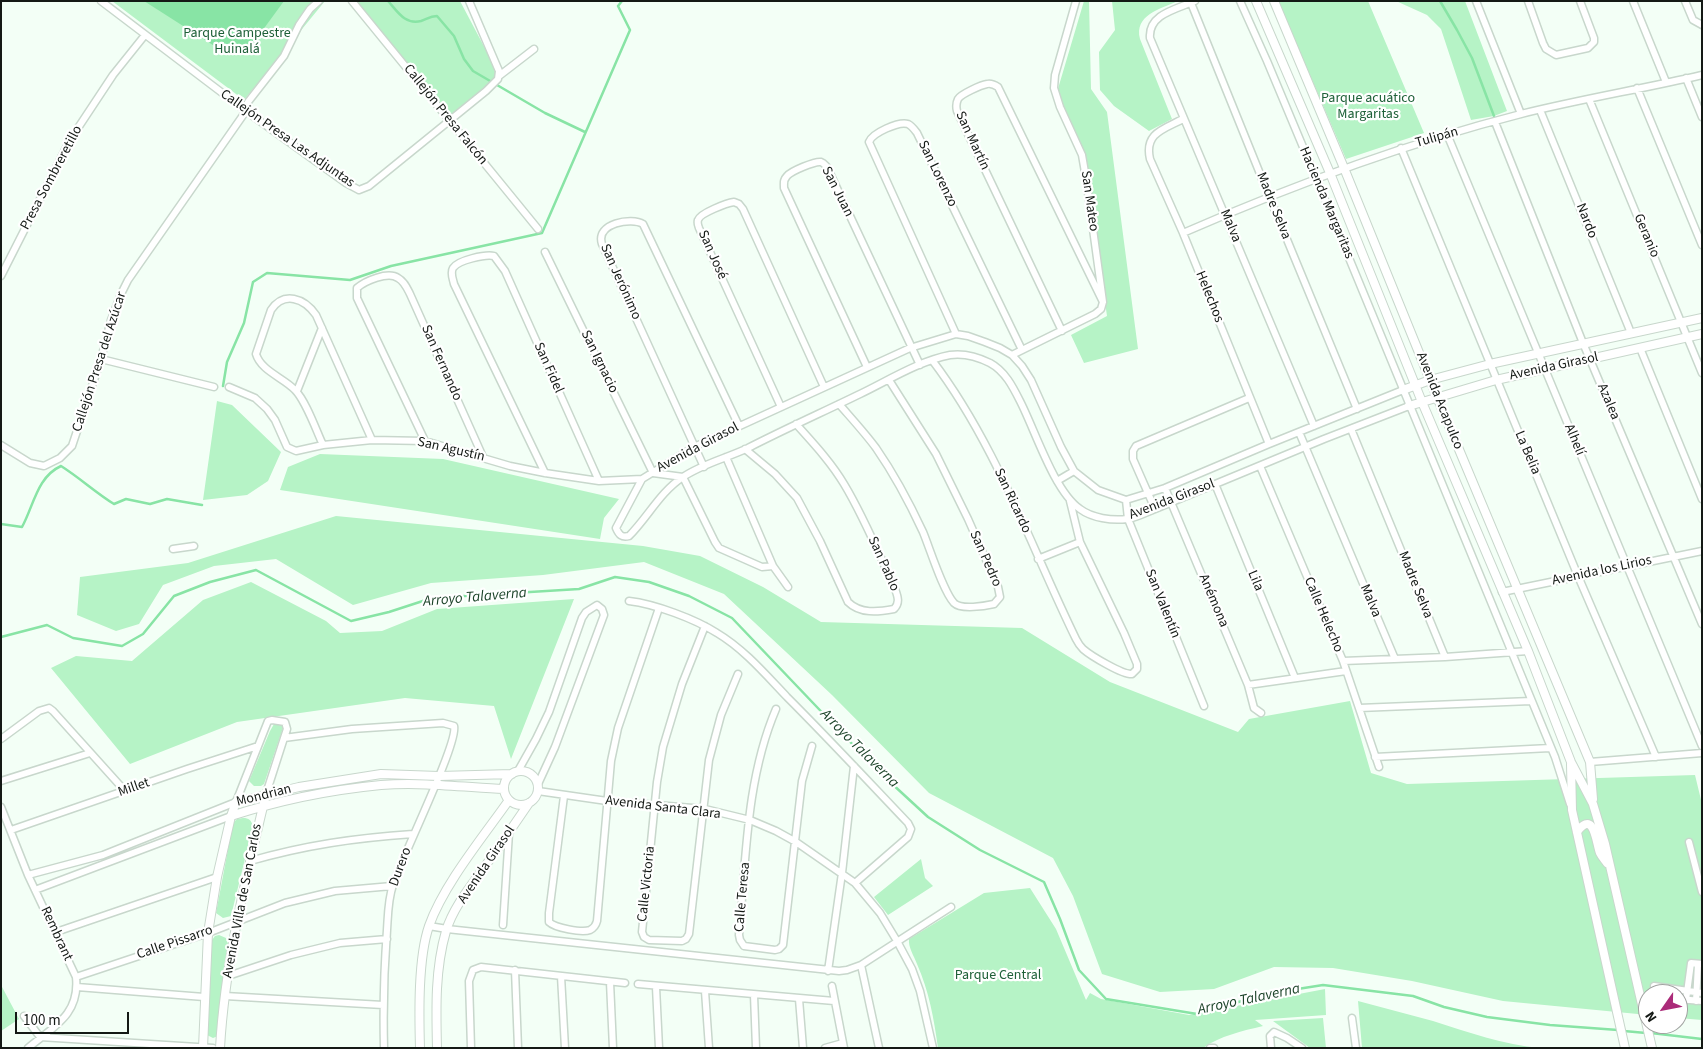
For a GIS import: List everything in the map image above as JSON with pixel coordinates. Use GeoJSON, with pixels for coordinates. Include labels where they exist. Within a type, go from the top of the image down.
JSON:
{"type":"FeatureCollection","features":[{"type":"Feature","properties":{"kind":"street","name":"Callejón Presa Las Adjuntas"},"geometry":{"type":"LineString","coordinates":[[101,1],[246,111],[358,190],[369,186],[492,86],[499,76],[534,50]]}},
{"type":"Feature","properties":{"kind":"street"},"geometry":{"type":"LineString","coordinates":[[246,111],[248,102],[284,56],[299,25],[310,9],[319,1]]}},
{"type":"Feature","properties":{"kind":"street","name":"Callejón Presa Falcón"},"geometry":{"type":"LineString","coordinates":[[352,1],[538,229]]}},
{"type":"Feature","properties":{"kind":"street"},"geometry":{"type":"LineString","coordinates":[[469,1],[499,76]]}},
{"type":"Feature","properties":{"kind":"street","name":"San Mateo"},"geometry":{"type":"LineString","coordinates":[[1076,1],[1055,74],[1054,88],[1060,107],[1082,155],[1103,302]]}},
{"type":"Feature","properties":{"kind":"street","name":"Hacienda Margaritas"},"geometry":{"type":"LineString","coordinates":[[1240,1],[1316,178],[1409,406]]}},
{"type":"Feature","properties":{"kind":"street","name":"Hacienda Margaritas"},"geometry":{"type":"LineString","coordinates":[[1256,1],[1330,173],[1422,402]]}},
{"type":"Feature","properties":{"kind":"street","name":"Avenida Acapulco"},"geometry":{"type":"LineString","coordinates":[[1274,1],[1590,762],[1593,804]]}},
{"type":"Feature","properties":{"kind":"street"},"geometry":{"type":"LineString","coordinates":[[1476,1],[1520,114]]}},
{"type":"Feature","properties":{"kind":"street"},"geometry":{"type":"LineString","coordinates":[[1528,1],[1546,50],[1556,55],[1588,48],[1594,42],[1580,1]]}},
{"type":"Feature","properties":{"kind":"street"},"geometry":{"type":"LineString","coordinates":[[1633,1],[1666,82]]}},
{"type":"Feature","properties":{"kind":"street"},"geometry":{"type":"LineString","coordinates":[[1685,1],[1693,20],[1702,25]]}},
{"type":"Feature","properties":{"kind":"street","name":"Malva"},"geometry":{"type":"LineString","coordinates":[[1193,2],[1163,14],[1152,25],[1150,38],[1183,120],[1314,426]]}},
{"type":"Feature","properties":{"kind":"street","name":"Madre Selva"},"geometry":{"type":"LineString","coordinates":[[1193,2],[1268,196],[1357,409]]}},
{"type":"Feature","properties":{"kind":"street","name":"Presa Sombreretillo"},"geometry":{"type":"LineString","coordinates":[[1,276],[70,140],[113,75],[145,35]]}},
{"type":"Feature","properties":{"kind":"street","name":"Tulipán"},"geometry":{"type":"LineString","coordinates":[[1183,233],[1268,196],[1401,148],[1520,114],[1702,75]]}},
{"type":"Feature","properties":{"kind":"street"},"geometry":{"type":"LineString","coordinates":[[1686,78],[1702,117]]}},
{"type":"Feature","properties":{"kind":"street","name":"San Martín"},"geometry":{"type":"LineString","coordinates":[[1062,331],[957,111],[957,100],[962,95],[988,83],[998,87],[1103,302]]}},
{"type":"Feature","properties":{"kind":"street"},"geometry":{"type":"LineString","coordinates":[[1637,88],[1702,245]]}},
{"type":"Feature","properties":{"kind":"street","name":"Geranio"},"geometry":{"type":"LineString","coordinates":[[1589,99],[1702,372]]}},
{"type":"Feature","properties":{"kind":"street","name":"Nardo"},"geometry":{"type":"LineString","coordinates":[[1540,110],[1632,333]]}},
{"type":"Feature","properties":{"kind":"street","name":"Callejón Presa del Azúcar"},"geometry":{"type":"LineString","coordinates":[[1,445],[30,463],[39,466],[53,463],[72,446],[112,320],[128,280],[246,111]]}},
{"type":"Feature","properties":{"kind":"street","name":"Helechos"},"geometry":{"type":"LineString","coordinates":[[1183,120],[1156,133],[1149,144],[1150,159],[1183,233],[1269,444]]}},
{"type":"Feature","properties":{"kind":"street","name":"Azalea"},"geometry":{"type":"LineString","coordinates":[[1495,122],[1583,343],[1702,624]]}},
{"type":"Feature","properties":{"kind":"street","name":"San Lorenzo"},"geometry":{"type":"LineString","coordinates":[[956,334],[869,142],[876,133],[899,124],[906,123],[912,126],[917,133],[1022,350]]}},
{"type":"Feature","properties":{"kind":"street","name":"Alhelí"},"geometry":{"type":"LineString","coordinates":[[1448,134],[1702,746]]}},
{"type":"Feature","properties":{"kind":"street","name":"La Belia"},"geometry":{"type":"LineString","coordinates":[[1401,148],[1578,576],[1656,756]]}},
{"type":"Feature","properties":{"kind":"street","name":"San Juan"},"geometry":{"type":"LineString","coordinates":[[867,367],[784,188],[785,178],[789,174],[812,163],[824,163],[827,167],[910,348],[920,365]]}},
{"type":"Feature","properties":{"kind":"street","name":"San José"},"geometry":{"type":"LineString","coordinates":[[781,407],[699,228],[697,222],[704,214],[734,202],[743,209],[824,387]]}},
{"type":"Feature","properties":{"kind":"street","name":"San Jerónimo"},"geometry":{"type":"LineString","coordinates":[[704,467],[602,244],[601,234],[607,226],[631,221],[643,224],[739,426]]}},
{"type":"Feature","properties":{"kind":"street","name":"San Ignacio"},"geometry":{"type":"LineString","coordinates":[[545,252],[653,473]]}},
{"type":"Feature","properties":{"kind":"street","name":"San Fidel"},"geometry":{"type":"LineString","coordinates":[[545,473],[454,284],[453,268],[457,264],[482,255],[494,256],[505,271],[599,481]]}},
{"type":"Feature","properties":{"kind":"street","name":"San Fernando"},"geometry":{"type":"LineString","coordinates":[[425,441],[356,293],[357,288],[361,285],[383,276],[391,275],[398,278],[410,294],[483,457]]}},
{"type":"Feature","properties":{"kind":"street"},"geometry":{"type":"LineString","coordinates":[[323,445],[297,391],[262,365],[256,354],[256,349],[274,305],[294,298],[310,305],[316,315],[372,440]]}},
{"type":"Feature","properties":{"kind":"street"},"geometry":{"type":"LineString","coordinates":[[1012,355],[1095,314],[1101,309],[1103,302]]}},
{"type":"Feature","properties":{"kind":"street","name":"Avenida Girasol"},"geometry":{"type":"LineString","coordinates":[[1702,318],[1490,364],[1416,384],[1165,488],[1126,500],[1098,490],[1074,471],[1030,380],[1022,366],[1012,355],[1000,348],[968,336],[956,334],[910,348],[694,447],[642,479],[616,528],[618,534],[625,537],[629,536],[659,498],[683,477],[920,365],[950,355],[962,354],[977,357],[992,364],[1002,372],[1014,389],[1057,481],[1070,500],[1080,509],[1101,517],[1128,519],[1409,406],[1544,368],[1702,334]]}},
{"type":"Feature","properties":{"kind":"street"},"geometry":{"type":"LineString","coordinates":[[297,391],[322,328]]}},
{"type":"Feature","properties":{"kind":"street"},"geometry":{"type":"LineString","coordinates":[[1640,348],[1702,499]]}},
{"type":"Feature","properties":{"kind":"street"},"geometry":{"type":"LineString","coordinates":[[101,359],[214,387]]}},
{"type":"Feature","properties":{"kind":"street","name":"San Ricardo"},"geometry":{"type":"LineString","coordinates":[[932,360],[954,388],[974,421],[1006,486],[1073,634],[1081,647],[1125,674],[1132,674],[1137,668],[1127,641],[1080,542]]}},
{"type":"Feature","properties":{"kind":"street"},"geometry":{"type":"LineString","coordinates":[[1392,365],[1406,360]]}},
{"type":"Feature","properties":{"kind":"street","name":"San Pedro"},"geometry":{"type":"LineString","coordinates":[[839,404],[876,448],[891,471],[922,531],[954,604],[960,607],[994,604],[1000,597],[998,587],[968,519],[936,454],[889,380]]}},
{"type":"Feature","properties":{"kind":"street","name":"San Agustín"},"geometry":{"type":"LineString","coordinates":[[229,387],[255,398],[267,409],[275,420],[283,440],[290,449],[296,451],[323,445],[372,440],[425,441],[510,466],[545,473],[599,481],[642,479]]}},
{"type":"Feature","properties":{"kind":"street"},"geometry":{"type":"LineString","coordinates":[[1156,508],[1133,459],[1133,451],[1141,444],[1249,398]]}},
{"type":"Feature","properties":{"kind":"street","name":"Avenida Acapulco"},"geometry":{"type":"LineString","coordinates":[[1422,402],[1528,651],[1571,762]]}},
{"type":"Feature","properties":{"kind":"street"},"geometry":{"type":"LineString","coordinates":[[1409,406],[1554,757],[1572,810],[1624,1045]]}},
{"type":"Feature","properties":{"kind":"street","name":"San Pablo"},"geometry":{"type":"LineString","coordinates":[[745,449],[775,474],[797,498],[820,541],[848,602],[855,609],[863,611],[894,609],[898,605],[899,599],[896,589],[844,484],[824,456],[796,424]]}},
{"type":"Feature","properties":{"kind":"street","name":"Madre Selva"},"geometry":{"type":"LineString","coordinates":[[1351,429],[1445,657]]}},
{"type":"Feature","properties":{"kind":"street","name":"Malva"},"geometry":{"type":"LineString","coordinates":[[1299,432],[1395,659]]}},
{"type":"Feature","properties":{"kind":"street"},"geometry":{"type":"LineString","coordinates":[[726,457],[773,566],[788,587]]}},
{"type":"Feature","properties":{"kind":"street","name":"Calle Helecho"},"geometry":{"type":"LineString","coordinates":[[1260,466],[1343,661],[1379,767]]}},
{"type":"Feature","properties":{"kind":"street"},"geometry":{"type":"LineString","coordinates":[[1057,481],[1074,471]]}},
{"type":"Feature","properties":{"kind":"street"},"geometry":{"type":"LineString","coordinates":[[653,473],[683,477],[719,548],[762,567],[773,566]]}},
{"type":"Feature","properties":{"kind":"street","name":"Lila"},"geometry":{"type":"LineString","coordinates":[[1214,484],[1295,678]]}},
{"type":"Feature","properties":{"kind":"street","name":"Anémona"},"geometry":{"type":"LineString","coordinates":[[1165,488],[1248,685],[1254,708],[1261,713]]}},
{"type":"Feature","properties":{"kind":"street"},"geometry":{"type":"LineString","coordinates":[[1038,559],[1080,542],[1070,500]]}},
{"type":"Feature","properties":{"kind":"street","name":"San Valentín"},"geometry":{"type":"LineString","coordinates":[[1126,500],[1128,519],[1204,706]]}},
{"type":"Feature","properties":{"kind":"street"},"geometry":{"type":"LineString","coordinates":[[173,549],[194,546]]}},
{"type":"Feature","properties":{"kind":"street","name":"Avenida los Lirios"},"geometry":{"type":"LineString","coordinates":[[1502,592],[1702,551]]}},
{"type":"Feature","properties":{"kind":"street"},"geometry":{"type":"LineString","coordinates":[[629,601],[644,603],[705,626],[718,633],[742,652],[908,823],[911,832],[906,839],[855,884]]}},
{"type":"Feature","properties":{"kind":"street"},"geometry":{"type":"LineString","coordinates":[[597,605],[602,609],[604,615],[555,748],[538,787],[534,800],[519,805],[509,800],[504,790],[505,784],[515,773],[536,740],[549,712],[578,628],[586,612],[597,605]]}},
{"type":"Feature","properties":{"kind":"street"},"geometry":{"type":"LineString","coordinates":[[564,796],[548,918],[552,925],[587,931],[592,930],[597,921],[611,761],[617,734],[659,608]]}},
{"type":"Feature","properties":{"kind":"street"},"geometry":{"type":"LineString","coordinates":[[656,805],[660,765],[668,730],[682,684],[705,626]]}},
{"type":"Feature","properties":{"kind":"street"},"geometry":{"type":"LineString","coordinates":[[1343,661],[1445,657],[1528,651]]}},
{"type":"Feature","properties":{"kind":"street"},"geometry":{"type":"LineString","coordinates":[[1248,685],[1346,671]]}},
{"type":"Feature","properties":{"kind":"street"},"geometry":{"type":"LineString","coordinates":[[705,809],[707,775],[712,744],[721,715],[738,674]]}},
{"type":"Feature","properties":{"kind":"street"},"geometry":{"type":"LineString","coordinates":[[1359,708],[1531,701]]}},
{"type":"Feature","properties":{"kind":"street"},"geometry":{"type":"LineString","coordinates":[[1,739],[34,714],[42,709],[49,708],[125,791]]}},
{"type":"Feature","properties":{"kind":"street"},"geometry":{"type":"LineString","coordinates":[[750,820],[763,740],[776,709]]}},
{"type":"Feature","properties":{"kind":"street","name":"Avenida Villa de San Carlos"},"geometry":{"type":"LineString","coordinates":[[203,1047],[208,932],[217,877],[231,816],[266,725],[270,720],[285,722],[287,728],[266,794],[236,920],[220,1048]]}},
{"type":"Feature","properties":{"kind":"street","name":"Durero"},"geometry":{"type":"LineString","coordinates":[[284,738],[384,726],[442,723],[454,726],[453,739],[439,776],[392,886],[386,939],[383,1005],[384,1048]]}},
{"type":"Feature","properties":{"kind":"street","name":"Millet"},"geometry":{"type":"LineString","coordinates":[[11,830],[258,746]]}},
{"type":"Feature","properties":{"kind":"street"},"geometry":{"type":"LineString","coordinates":[[796,842],[802,781],[812,746]]}},
{"type":"Feature","properties":{"kind":"street"},"geometry":{"type":"LineString","coordinates":[[1375,757],[1550,748]]}},
{"type":"Feature","properties":{"kind":"street"},"geometry":{"type":"LineString","coordinates":[[1,781],[90,753]]}},
{"type":"Feature","properties":{"kind":"street"},"geometry":{"type":"LineString","coordinates":[[1590,762],[1702,753]]}},
{"type":"Feature","properties":{"kind":"street"},"geometry":{"type":"LineString","coordinates":[[1571,762],[1593,804],[1610,867],[1652,1048]]}},
{"type":"Feature","properties":{"kind":"street"},"geometry":{"type":"LineString","coordinates":[[1571,762],[1572,810]]}},
{"type":"Feature","properties":{"kind":"street"},"geometry":{"type":"LineString","coordinates":[[828,971],[842,873],[854,766]]}},
{"type":"Feature","properties":{"kind":"street"},"geometry":{"type":"LineString","coordinates":[[515,773],[528,772],[532,775],[538,787]]}},
{"type":"Feature","properties":{"kind":"street","name":"Mondrian"},"geometry":{"type":"LineString","coordinates":[[28,876],[104,855],[236,802],[266,794],[348,778],[381,774],[439,776],[515,773]]}},
{"type":"Feature","properties":{"kind":"street","name":"Mondrian"},"geometry":{"type":"LineString","coordinates":[[35,890],[231,816],[263,806],[325,793],[383,785],[504,790]]}},
{"type":"Feature","properties":{"kind":"street","name":"Avenida Santa Clara"},"geometry":{"type":"LineString","coordinates":[[538,787],[564,796],[705,809],[750,820],[796,842],[855,884],[880,914],[912,969],[920,991],[933,1048]]}},
{"type":"Feature","properties":{"kind":"street","name":"Avenida Girasol"},"geometry":{"type":"LineString","coordinates":[[420,1048],[422,962],[429,926],[455,877],[509,800]]}},
{"type":"Feature","properties":{"kind":"street","name":"Avenida Girasol"},"geometry":{"type":"LineString","coordinates":[[437,1048],[436,996],[447,929],[465,895],[529,803]]}},
{"type":"Feature","properties":{"kind":"street","name":"Calle Victoria"},"geometry":{"type":"LineString","coordinates":[[656,805],[642,932],[644,937],[649,940],[682,941],[688,937],[705,809]]}},
{"type":"Feature","properties":{"kind":"street","name":"Rembrant"},"geometry":{"type":"LineString","coordinates":[[1,807],[28,876],[76,977],[77,988],[75,996],[65,1017],[59,1024],[28,1048]]}},
{"type":"Feature","properties":{"kind":"street","name":"Calle Teresa"},"geometry":{"type":"LineString","coordinates":[[750,820],[739,936],[744,946],[775,950],[784,945],[796,842]]}},
{"type":"Feature","properties":{"kind":"street"},"geometry":{"type":"LineString","coordinates":[[1577,832],[1587,824],[1595,830],[1600,853],[1610,867]]}},
{"type":"Feature","properties":{"kind":"street"},"geometry":{"type":"LineString","coordinates":[[503,925],[509,833]]}},
{"type":"Feature","properties":{"kind":"street"},"geometry":{"type":"LineString","coordinates":[[250,860],[291,849],[325,843],[358,838],[413,834]]}},
{"type":"Feature","properties":{"kind":"street"},"geometry":{"type":"LineString","coordinates":[[1689,842],[1702,892]]}},
{"type":"Feature","properties":{"kind":"street"},"geometry":{"type":"LineString","coordinates":[[56,932],[217,877]]}},
{"type":"Feature","properties":{"kind":"street","name":"Calle Pissarro"},"geometry":{"type":"LineString","coordinates":[[76,977],[208,932],[285,903],[335,891],[392,886]]}},
{"type":"Feature","properties":{"kind":"street"},"geometry":{"type":"LineString","coordinates":[[429,926],[828,971],[847,970],[861,965],[951,907]]}},
{"type":"Feature","properties":{"kind":"street"},"geometry":{"type":"LineString","coordinates":[[228,976],[291,955],[340,943],[386,939]]}},
{"type":"Feature","properties":{"kind":"street"},"geometry":{"type":"LineString","coordinates":[[1687,984],[1691,963],[1700,964],[1699,1001]]}},
{"type":"Feature","properties":{"kind":"street"},"geometry":{"type":"LineString","coordinates":[[861,965],[879,1048]]}},
{"type":"Feature","properties":{"kind":"street"},"geometry":{"type":"LineString","coordinates":[[471,1048],[469,981],[473,970],[481,967],[625,983]]}},
{"type":"Feature","properties":{"kind":"street"},"geometry":{"type":"LineString","coordinates":[[515,970],[518,1048]]}},
{"type":"Feature","properties":{"kind":"street"},"geometry":{"type":"LineString","coordinates":[[561,976],[565,1048]]}},
{"type":"Feature","properties":{"kind":"street"},"geometry":{"type":"LineString","coordinates":[[610,982],[613,1048]]}},
{"type":"Feature","properties":{"kind":"street"},"geometry":{"type":"LineString","coordinates":[[638,984],[834,1002]]}},
{"type":"Feature","properties":{"kind":"street"},"geometry":{"type":"LineString","coordinates":[[825,1048],[843,1045],[832,986]]}},
{"type":"Feature","properties":{"kind":"street"},"geometry":{"type":"LineString","coordinates":[[656,987],[659,1048]]}},
{"type":"Feature","properties":{"kind":"street"},"geometry":{"type":"LineString","coordinates":[[77,988],[204,997]]}},
{"type":"Feature","properties":{"kind":"street"},"geometry":{"type":"LineString","coordinates":[[705,991],[709,1048]]}},
{"type":"Feature","properties":{"kind":"street"},"geometry":{"type":"LineString","coordinates":[[754,995],[756,1048]]}},
{"type":"Feature","properties":{"kind":"street"},"geometry":{"type":"LineString","coordinates":[[225,996],[383,1005]]}},
{"type":"Feature","properties":{"kind":"street"},"geometry":{"type":"LineString","coordinates":[[800,998],[803,1048]]}},
{"type":"Feature","properties":{"kind":"street"},"geometry":{"type":"LineString","coordinates":[[24,1016],[40,1037],[214,1048]]}},
{"type":"Feature","properties":{"kind":"street"},"geometry":{"type":"LineString","coordinates":[[1352,1018],[1356,1048]]}},
{"type":"Feature","properties":{"kind":"street"},"geometry":{"type":"LineString","coordinates":[[1271,1048],[1270,1036],[1274,1032],[1302,1048]]}},
{"type":"Feature","properties":{"kind":"green space","name":"Parque Campestre Huinalá"},"geometry":{"type":"Polygon","coordinates":[[[112,1],[325,1],[244,100],[112,1]]]}},
{"type":"Feature","properties":{"kind":"green space"},"geometry":{"type":"Polygon","coordinates":[[[357,1],[460,1],[497,71],[494,79],[451,119],[357,1]]]}},
{"type":"Feature","properties":{"kind":"green space"},"geometry":{"type":"Polygon","coordinates":[[[1084,1],[1089,1],[1091,89],[1107,112],[1138,349],[1084,363],[1071,335],[1107,316],[1084,154],[1057,92],[1084,1]]]}},
{"type":"Feature","properties":{"kind":"green space"},"geometry":{"type":"Polygon","coordinates":[[[1112,1],[1178,1],[1150,14],[1141,24],[1139,31],[1140,39],[1172,119],[1149,131],[1114,106],[1100,90],[1099,52],[1115,30],[1112,1]]]}},
{"type":"Feature","properties":{"kind":"green space","name":"Parque acuático Margaritas"},"geometry":{"type":"Polygon","coordinates":[[[1278,1],[1368,1],[1424,133],[1346,159],[1278,1]]]}},
{"type":"Feature","properties":{"kind":"green space"},"geometry":{"type":"Polygon","coordinates":[[[1396,1],[1465,1],[1507,111],[1494,116],[1471,120],[1441,29],[1427,15],[1396,1]]]}},
{"type":"Feature","properties":{"kind":"green space"},"geometry":{"type":"Polygon","coordinates":[[[217,401],[232,405],[281,452],[268,481],[247,495],[203,500],[217,401]]]}},
{"type":"Feature","properties":{"kind":"green space"},"geometry":{"type":"Polygon","coordinates":[[[320,454],[443,459],[619,499],[604,518],[600,539],[280,490],[288,467],[320,454]]]}},
{"type":"Feature","properties":{"kind":"green space"},"geometry":{"type":"Polygon","coordinates":[[[336,516],[643,546],[700,556],[763,587],[821,622],[1022,628],[1110,682],[1238,732],[1249,719],[1350,701],[1371,773],[1407,784],[1695,775],[1702,804],[1702,1020],[1688,1019],[1688,984],[1638,984],[1638,1014],[1503,1001],[1412,981],[1333,968],[1274,967],[1214,989],[1160,992],[1102,974],[1073,896],[1053,858],[929,793],[832,695],[724,594],[644,562],[543,575],[431,583],[353,605],[276,559],[214,566],[163,585],[139,624],[116,631],[77,615],[80,577],[188,563],[336,516]]]}},
{"type":"Feature","properties":{"kind":"green space"},"geometry":{"type":"Polygon","coordinates":[[[251,582],[326,621],[340,633],[382,631],[437,609],[574,599],[511,759],[494,706],[405,698],[237,722],[130,764],[51,668],[76,656],[132,661],[203,600],[251,582]]]}},
{"type":"Feature","properties":{"kind":"green space"},"geometry":{"type":"Polygon","coordinates":[[[278,723],[283,728],[264,784],[254,786],[249,781],[270,731],[274,724],[278,723]]]}},
{"type":"Feature","properties":{"kind":"green space"},"geometry":{"type":"Polygon","coordinates":[[[237,819],[250,820],[253,826],[231,916],[223,918],[216,913],[233,823],[237,819]]]}},
{"type":"Feature","properties":{"kind":"green space"},"geometry":{"type":"Polygon","coordinates":[[[921,859],[925,878],[933,886],[888,915],[874,897],[921,859]]]}},
{"type":"Feature","properties":{"kind":"green space","name":"Parque Central"},"geometry":{"type":"Polygon","coordinates":[[[1030,888],[1056,929],[1086,1000],[1090,993],[1101,999],[1189,1015],[1325,989],[1326,1015],[1255,1020],[1263,1026],[1224,1037],[1203,1048],[938,1048],[928,995],[910,948],[909,939],[984,893],[1030,888]]]}},
{"type":"Feature","properties":{"kind":"green space"},"geometry":{"type":"Polygon","coordinates":[[[219,935],[226,938],[228,944],[224,966],[218,1036],[213,1038],[207,1035],[212,940],[215,936],[219,935]]]}},
{"type":"Feature","properties":{"kind":"green space"},"geometry":{"type":"Polygon","coordinates":[[[1,985],[19,1019],[1,1031],[1,985]]]}},
{"type":"Feature","properties":{"kind":"green space"},"geometry":{"type":"Polygon","coordinates":[[[1358,1001],[1499,1041],[1541,1048],[1362,1048],[1358,1001]]]}},
{"type":"Feature","properties":{"kind":"green space"},"geometry":{"type":"Polygon","coordinates":[[[1323,1018],[1326,1048],[1310,1048],[1273,1021],[1323,1018]]]}},
{"type":"Feature","properties":{"kind":"shaded area"},"geometry":{"type":"Polygon","coordinates":[[[144,1],[284,1],[246,53],[227,54],[144,1]]]}},
{"type":"Feature","properties":{"kind":"waterway"},"geometry":{"type":"LineString","coordinates":[[388,1],[402,17],[410,21],[421,21],[437,16],[454,36],[464,59],[473,71],[545,113],[585,132]]}},
{"type":"Feature","properties":{"kind":"waterway"},"geometry":{"type":"LineString","coordinates":[[223,386],[227,362],[244,323],[253,282],[267,273],[350,280],[391,266],[542,233],[630,30],[618,6],[622,1]]}},
{"type":"Feature","properties":{"kind":"waterway"},"geometry":{"type":"LineString","coordinates":[[1440,1],[1472,58],[1494,116]]}},
{"type":"Feature","properties":{"kind":"waterway"},"geometry":{"type":"LineString","coordinates":[[1,524],[22,527],[41,484],[46,477],[61,466],[114,504],[126,499],[150,504],[167,499],[202,505]]}},
{"type":"Feature","properties":{"kind":"waterway","name":"Arroyo Talaverna"},"geometry":{"type":"LineString","coordinates":[[1,637],[47,625],[73,638],[122,646],[143,634],[174,596],[210,582],[256,570],[351,621],[389,612],[432,598],[579,589],[615,577],[649,582],[689,596],[732,618],[877,770],[928,817],[980,850],[1044,882],[1079,970],[1106,999],[1197,1014],[1266,994],[1323,985],[1413,996],[1444,1007],[1487,1017],[1550,1025],[1618,1030]]}},
{"type":"Feature","properties":{"kind":"waterway","name":"Arroyo Talaverna"},"geometry":{"type":"LineString","coordinates":[[1624,1031],[1638,1032]]}},
{"type":"Feature","properties":{"kind":"waterway","name":"Arroyo Talaverna"},"geometry":{"type":"LineString","coordinates":[[1660,1034],[1702,1039]]}}]}
